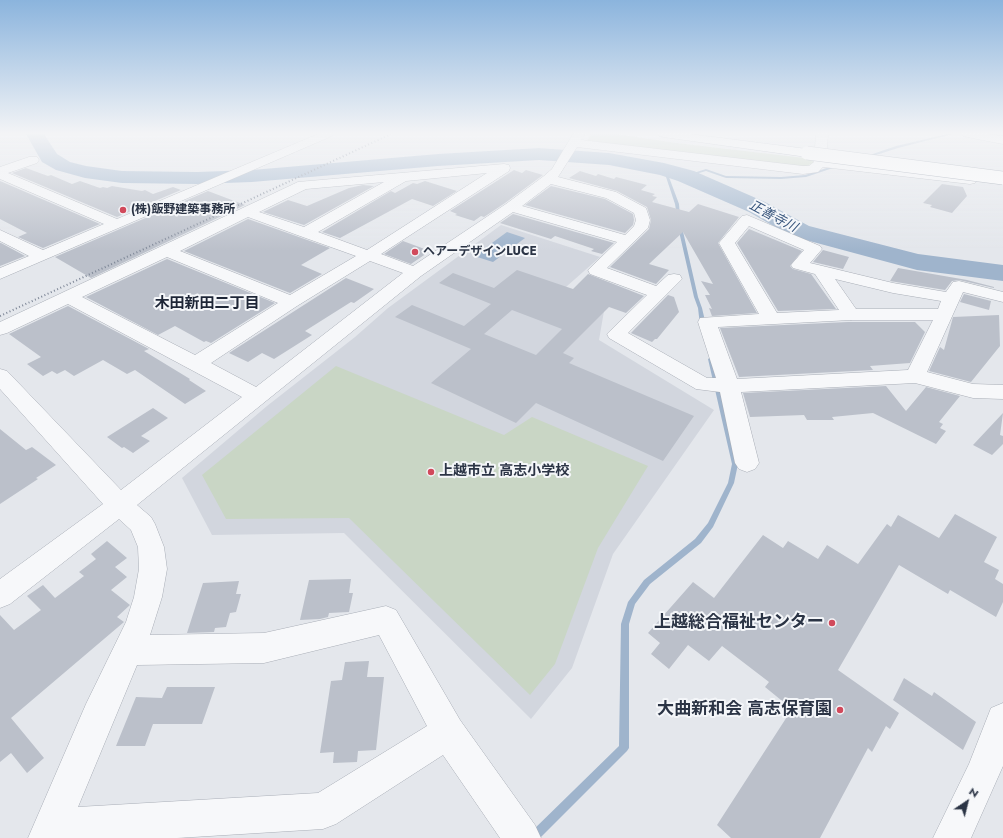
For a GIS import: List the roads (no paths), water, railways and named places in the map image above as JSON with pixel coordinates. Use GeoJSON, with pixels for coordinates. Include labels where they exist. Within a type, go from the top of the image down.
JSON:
{"type":"FeatureCollection","features":[{"type":"Feature","properties":{"kind":"main road"},"geometry":{"type":"LineString","coordinates":[[969,173],[1003,178]]}},
{"type":"Feature","properties":{"kind":"street"},"geometry":{"type":"LineString","coordinates":[[0,274],[236,173]]}},
{"type":"Feature","properties":{"kind":"street"},"geometry":{"type":"LineString","coordinates":[[0,329],[167,251],[302,185],[447,173]]}},
{"type":"Feature","properties":{"kind":"street"},"geometry":{"type":"LineString","coordinates":[[197,363],[291,302],[368,256],[496,173]]}},
{"type":"Feature","properties":{"kind":"street"},"geometry":{"type":"LineString","coordinates":[[912,173],[1003,183]]}},
{"type":"Feature","properties":{"kind":"street"},"geometry":{"type":"LineString","coordinates":[[0,174],[117,224]]}},
{"type":"Feature","properties":{"kind":"street"},"geometry":{"type":"LineString","coordinates":[[0,595],[120,505],[415,272],[511,207],[553,175],[611,195],[640,211],[643,220],[641,228],[596,270],[659,293]]}},
{"type":"Feature","properties":{"kind":"street"},"geometry":{"type":"LineString","coordinates":[[305,233],[403,177]]}},
{"type":"Feature","properties":{"kind":"street"},"geometry":{"type":"LineString","coordinates":[[511,207],[627,240]]}},
{"type":"Feature","properties":{"kind":"street"},"geometry":{"type":"LineString","coordinates":[[247,212],[415,272]]}},
{"type":"Feature","properties":{"kind":"street"},"geometry":{"type":"LineString","coordinates":[[771,319],[727,243],[747,220],[814,248],[799,266],[893,288],[948,306]]}},
{"type":"Feature","properties":{"kind":"street"},"geometry":{"type":"LineString","coordinates":[[0,235],[42,256]]}},
{"type":"Feature","properties":{"kind":"street"},"geometry":{"type":"LineString","coordinates":[[167,251],[291,302]]}},
{"type":"Feature","properties":{"kind":"street"},"geometry":{"type":"LineString","coordinates":[[822,272],[851,316]]}},
{"type":"Feature","properties":{"kind":"street"},"geometry":{"type":"LineString","coordinates":[[674,279],[616,334],[703,384],[729,386],[915,376],[973,391],[1003,392]]}},
{"type":"Feature","properties":{"kind":"street"},"geometry":{"type":"LineString","coordinates":[[915,376],[959,286],[1003,297]]}},
{"type":"Feature","properties":{"kind":"street"},"geometry":{"type":"LineString","coordinates":[[69,297],[197,363],[257,396]]}},
{"type":"Feature","properties":{"kind":"street"},"geometry":{"type":"LineString","coordinates":[[747,463],[729,386],[707,322],[851,316],[948,306]]}},
{"type":"Feature","properties":{"kind":"street"},"geometry":{"type":"LineString","coordinates":[[0,376],[120,505],[142,524],[151,547],[153,569],[148,597],[140,624],[50,833],[323,811],[448,732]]}},
{"type":"Feature","properties":{"kind":"street"},"geometry":{"type":"LineString","coordinates":[[128,650],[264,648],[386,620],[448,732],[522,838]]}},
{"type":"Feature","properties":{"kind":"street"},"geometry":{"type":"LineString","coordinates":[[952,838],[982,775],[1003,720]]}},
{"type":"Feature","properties":{"kind":"water"},"geometry":{"type":"Polygon","coordinates":[[[507,232],[525,238],[493,262],[474,256],[507,232]]]}},
{"type":"Feature","properties":{"kind":"waterway","name":"正善寺川"},"geometry":{"type":"LineString","coordinates":[[93,173],[122,177],[197,178],[286,173]]}},
{"type":"Feature","properties":{"kind":"waterway"},"geometry":{"type":"LineString","coordinates":[[666,173],[677,204],[679,216]]}},
{"type":"Feature","properties":{"kind":"waterway","name":"正善寺川"},"geometry":{"type":"LineString","coordinates":[[677,173],[757,207],[800,231],[917,262],[1003,273]]}},
{"type":"Feature","properties":{"kind":"waterway"},"geometry":{"type":"LineString","coordinates":[[686,176],[696,173]]}},
{"type":"Feature","properties":{"kind":"waterway"},"geometry":{"type":"LineString","coordinates":[[715,173],[726,177],[781,178],[805,176],[814,173]]}},
{"type":"Feature","properties":{"kind":"waterway"},"geometry":{"type":"LineString","coordinates":[[680,227],[703,325]]}},
{"type":"Feature","properties":{"kind":"waterway"},"geometry":{"type":"LineString","coordinates":[[533,838],[624,748],[625,624],[632,602],[647,582],[698,541],[711,525],[731,483],[735,464],[711,359]]}},
{"type":"Feature","properties":{"kind":"railway"},"geometry":{"type":"LineString","coordinates":[[0,316],[307,173]]}},
{"type":"Feature","properties":{"kind":"place","name":"(株)飯野建築事務所"},"geometry":{"type":"Point","coordinates":[123,210]}},
{"type":"Feature","properties":{"kind":"place","name":"ヘアーデザインLUCE"},"geometry":{"type":"Point","coordinates":[415,252]}},
{"type":"Feature","properties":{"kind":"place","name":"上越市立 高志小学校"},"geometry":{"type":"Point","coordinates":[431,472]}},
{"type":"Feature","properties":{"kind":"place","name":"上越総合福祉センター"},"geometry":{"type":"Point","coordinates":[832,623]}},
{"type":"Feature","properties":{"kind":"place","name":"大曲新和会 高志保育園"},"geometry":{"type":"Point","coordinates":[840,710]}},
{"type":"Feature","properties":{"kind":"district","name":"木田新田二丁目"},"geometry":{"type":"Point","coordinates":[207,304]}}]}
